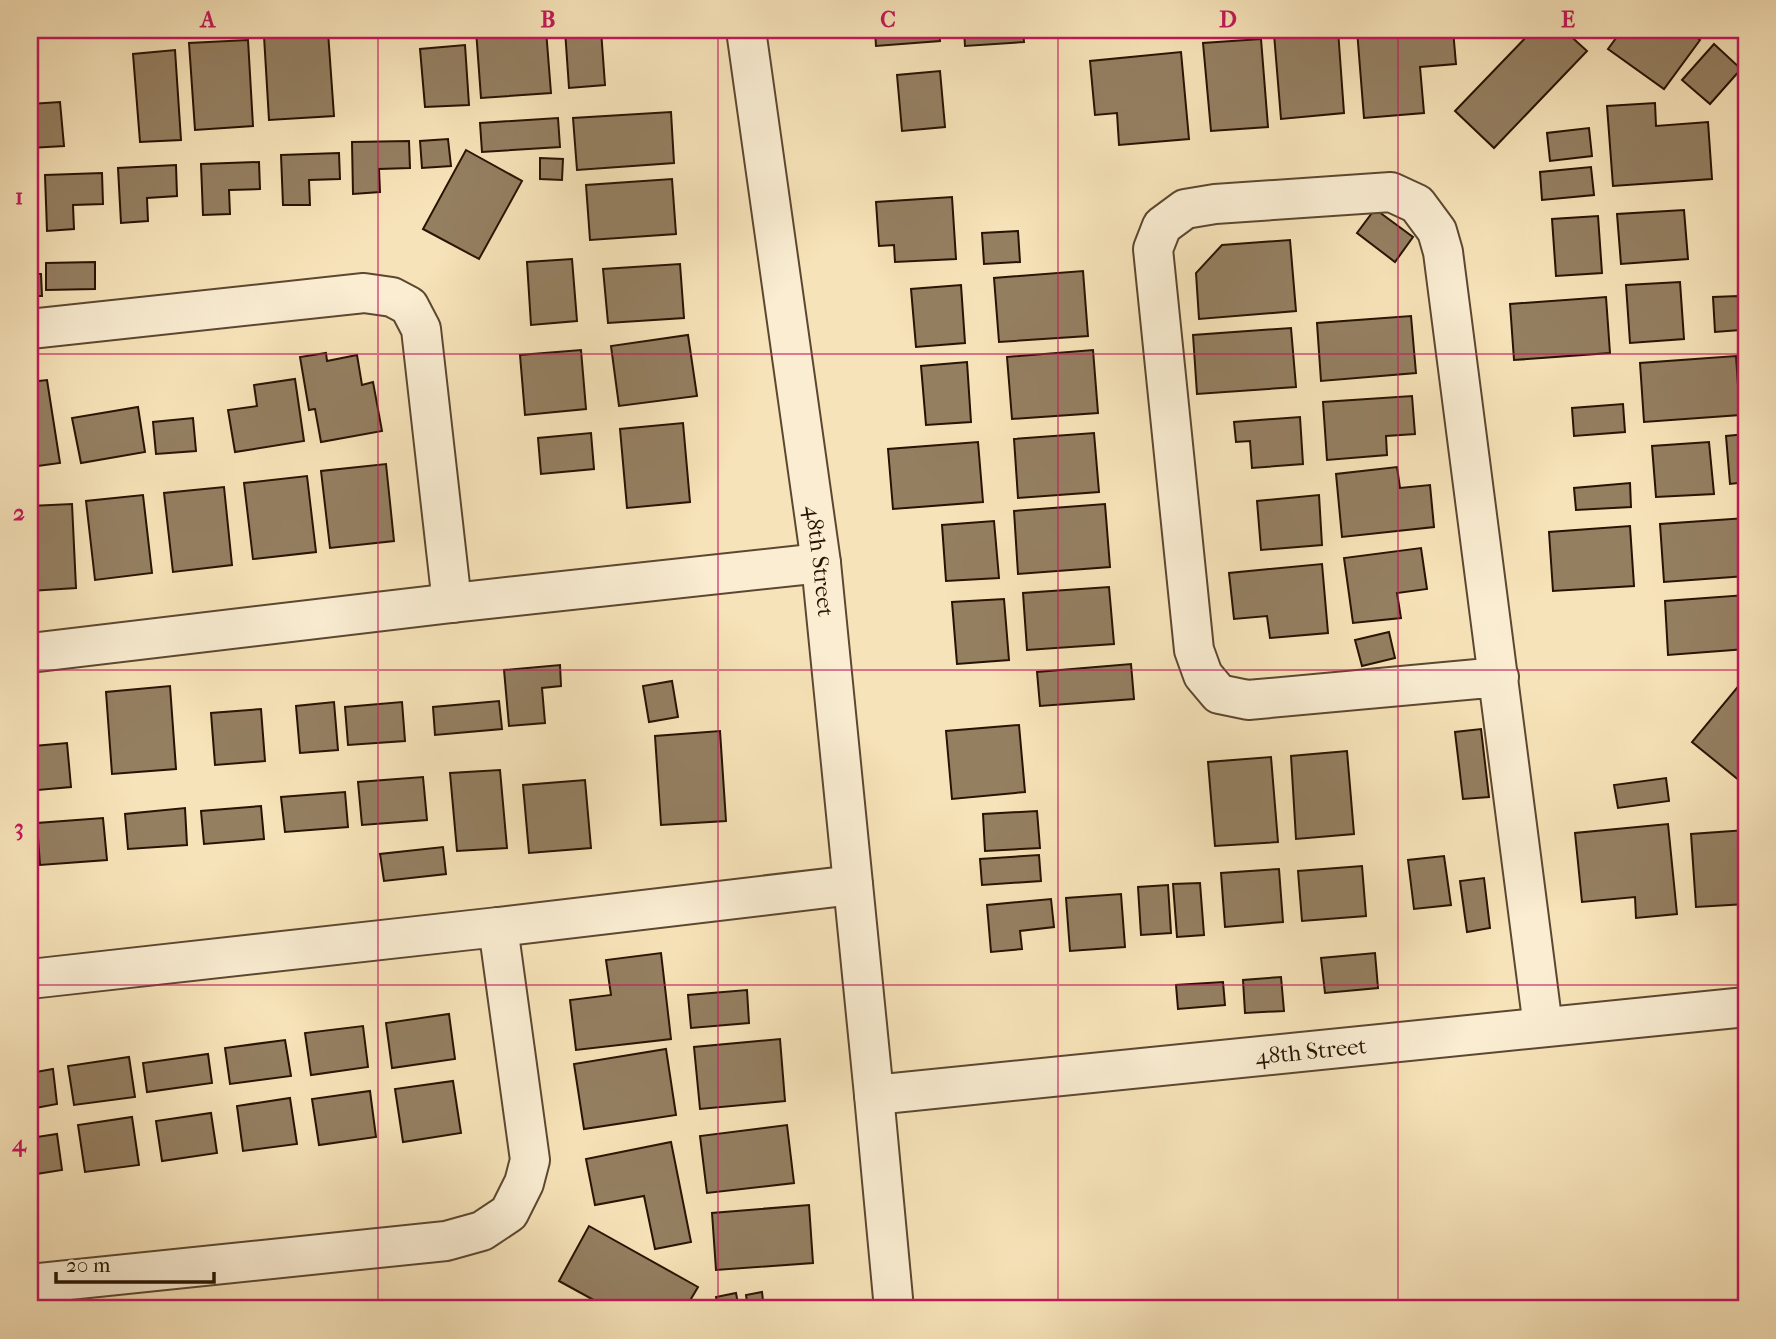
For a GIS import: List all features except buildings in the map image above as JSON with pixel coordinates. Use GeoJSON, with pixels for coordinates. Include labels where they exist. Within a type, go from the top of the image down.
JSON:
{"type":"FeatureCollection","features":[{"type":"Feature","properties":{"kind":"street","name":"48th Street"},"geometry":{"type":"LineString","coordinates":[[746,30],[821,563],[894,1309]]}},
{"type":"Feature","properties":{"kind":"street"},"geometry":{"type":"LineString","coordinates":[[1499,677],[1248,700],[1219,694],[1203,675],[1194,650],[1153,249],[1162,226],[1185,209],[1215,204],[1391,192],[1417,204],[1437,231],[1443,252],[1499,677],[1543,1027]]}},
{"type":"Feature","properties":{"kind":"street"},"geometry":{"type":"LineString","coordinates":[[30,329],[364,293],[392,298],[409,306],[421,329],[452,603]]}},
{"type":"Feature","properties":{"kind":"street"},"geometry":{"type":"LineString","coordinates":[[30,653],[821,563]]}},
{"type":"Feature","properties":{"kind":"street"},"geometry":{"type":"LineString","coordinates":[[30,979],[853,885]]}},
{"type":"Feature","properties":{"kind":"street"},"geometry":{"type":"LineString","coordinates":[[30,1284],[446,1241],[482,1231],[509,1213],[524,1183],[530,1160],[498,926]]}},
{"type":"Feature","properties":{"kind":"street","name":"48th Street"},"geometry":{"type":"LineString","coordinates":[[874,1095],[1746,1007]]}}]}
